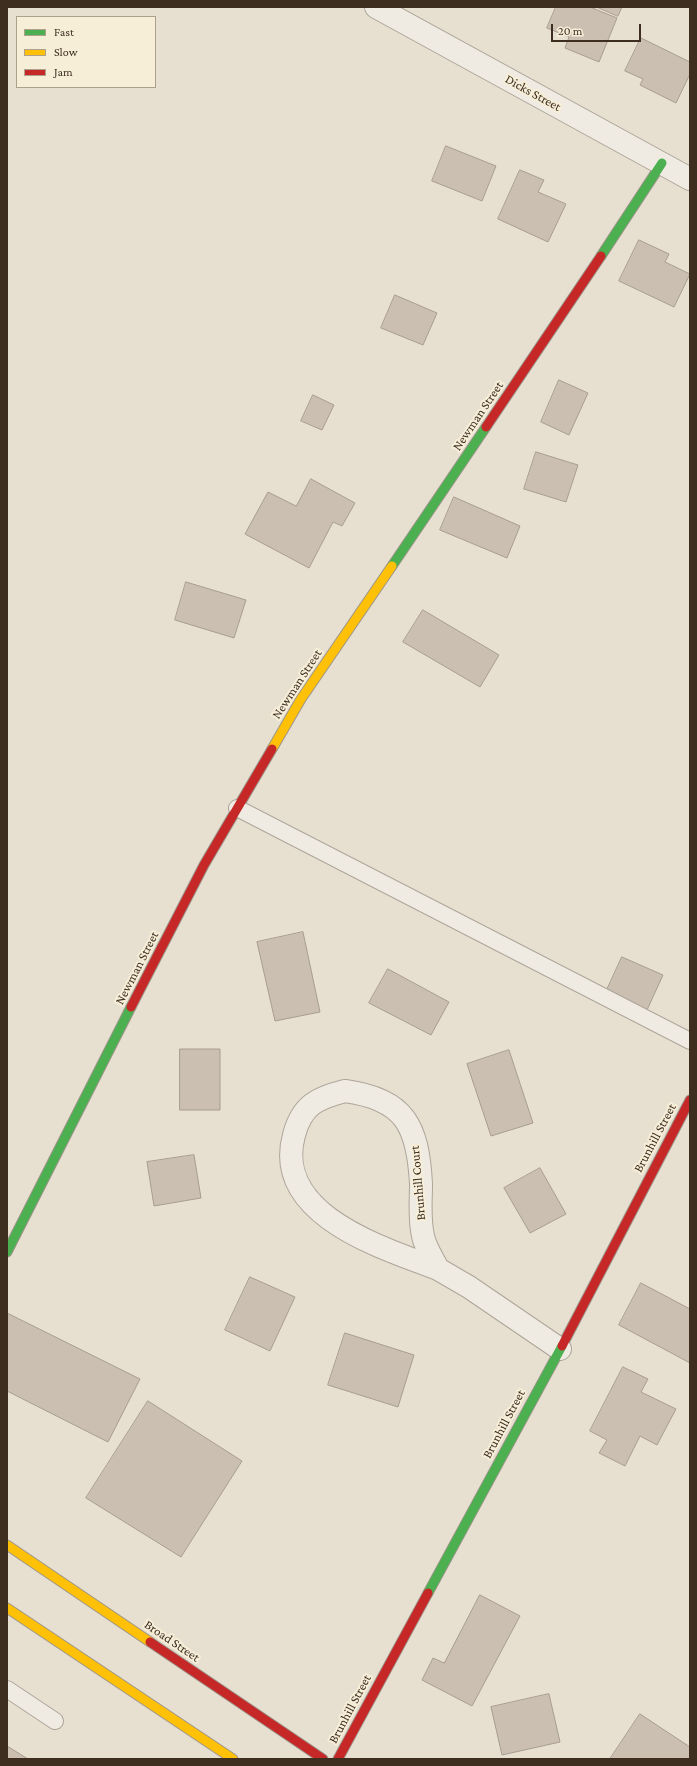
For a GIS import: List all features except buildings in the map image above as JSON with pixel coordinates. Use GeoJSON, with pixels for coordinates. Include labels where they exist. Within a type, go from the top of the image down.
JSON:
{"type":"FeatureCollection","features":[{"type":"Feature","properties":{"kind":"street","name":"Dicks Street"},"geometry":{"type":"LineString","coordinates":[[376,7],[690,179]]}},
{"type":"Feature","properties":{"kind":"street","name":"Newman Street"},"geometry":{"type":"LineString","coordinates":[[7,1252],[204,865],[301,699],[541,346],[662,163]]}},
{"type":"Feature","properties":{"kind":"street","name":"Brunhill Court"},"geometry":{"type":"LineString","coordinates":[[438,1269],[423,1237],[418,1152],[411,1127],[399,1111],[375,1098],[361,1093],[345,1091],[323,1096],[310,1106],[298,1122],[291,1148],[293,1176],[307,1199],[332,1221],[377,1246],[438,1269],[468,1287],[560,1349]]}},
{"type":"Feature","properties":{"kind":"street","name":"Brunhill Street"},"geometry":{"type":"LineString","coordinates":[[338,1759],[560,1349],[690,1100]]}},
{"type":"Feature","properties":{"kind":"street","name":"Broad Street"},"geometry":{"type":"LineString","coordinates":[[7,1545],[323,1759]]}},
{"type":"Feature","properties":{"kind":"street"},"geometry":{"type":"LineString","coordinates":[[7,1608],[233,1759]]}},
{"type":"Feature","properties":{"kind":"lane"},"geometry":{"type":"LineString","coordinates":[[237,808],[690,1041]]}},
{"type":"Feature","properties":{"kind":"lane"},"geometry":{"type":"LineString","coordinates":[[7,1689],[55,1721]]}},
{"type":"Feature","properties":{"kind":"traffic: fast"},"geometry":{"type":"LineString","coordinates":[[601,256],[662,163]]}},
{"type":"Feature","properties":{"kind":"traffic: fast"},"geometry":{"type":"LineString","coordinates":[[392,566],[486,427]]}},
{"type":"Feature","properties":{"kind":"traffic: fast"},"geometry":{"type":"LineString","coordinates":[[7,1252],[131,1007]]}},
{"type":"Feature","properties":{"kind":"traffic: fast"},"geometry":{"type":"LineString","coordinates":[[428,1593],[562,1346]]}},
{"type":"Feature","properties":{"kind":"traffic: slow"},"geometry":{"type":"LineString","coordinates":[[272,749],[301,699],[392,566]]}},
{"type":"Feature","properties":{"kind":"traffic: slow"},"geometry":{"type":"LineString","coordinates":[[7,1545],[150,1642]]}},
{"type":"Feature","properties":{"kind":"traffic: slow"},"geometry":{"type":"LineString","coordinates":[[7,1608],[233,1759]]}},
{"type":"Feature","properties":{"kind":"traffic: jam"},"geometry":{"type":"LineString","coordinates":[[486,427],[601,256]]}},
{"type":"Feature","properties":{"kind":"traffic: jam"},"geometry":{"type":"LineString","coordinates":[[131,1007],[204,865],[272,749]]}},
{"type":"Feature","properties":{"kind":"traffic: jam"},"geometry":{"type":"LineString","coordinates":[[562,1346],[690,1100]]}},
{"type":"Feature","properties":{"kind":"traffic: jam"},"geometry":{"type":"LineString","coordinates":[[338,1759],[428,1593]]}},
{"type":"Feature","properties":{"kind":"traffic: jam"},"geometry":{"type":"LineString","coordinates":[[150,1642],[323,1759]]}}]}
